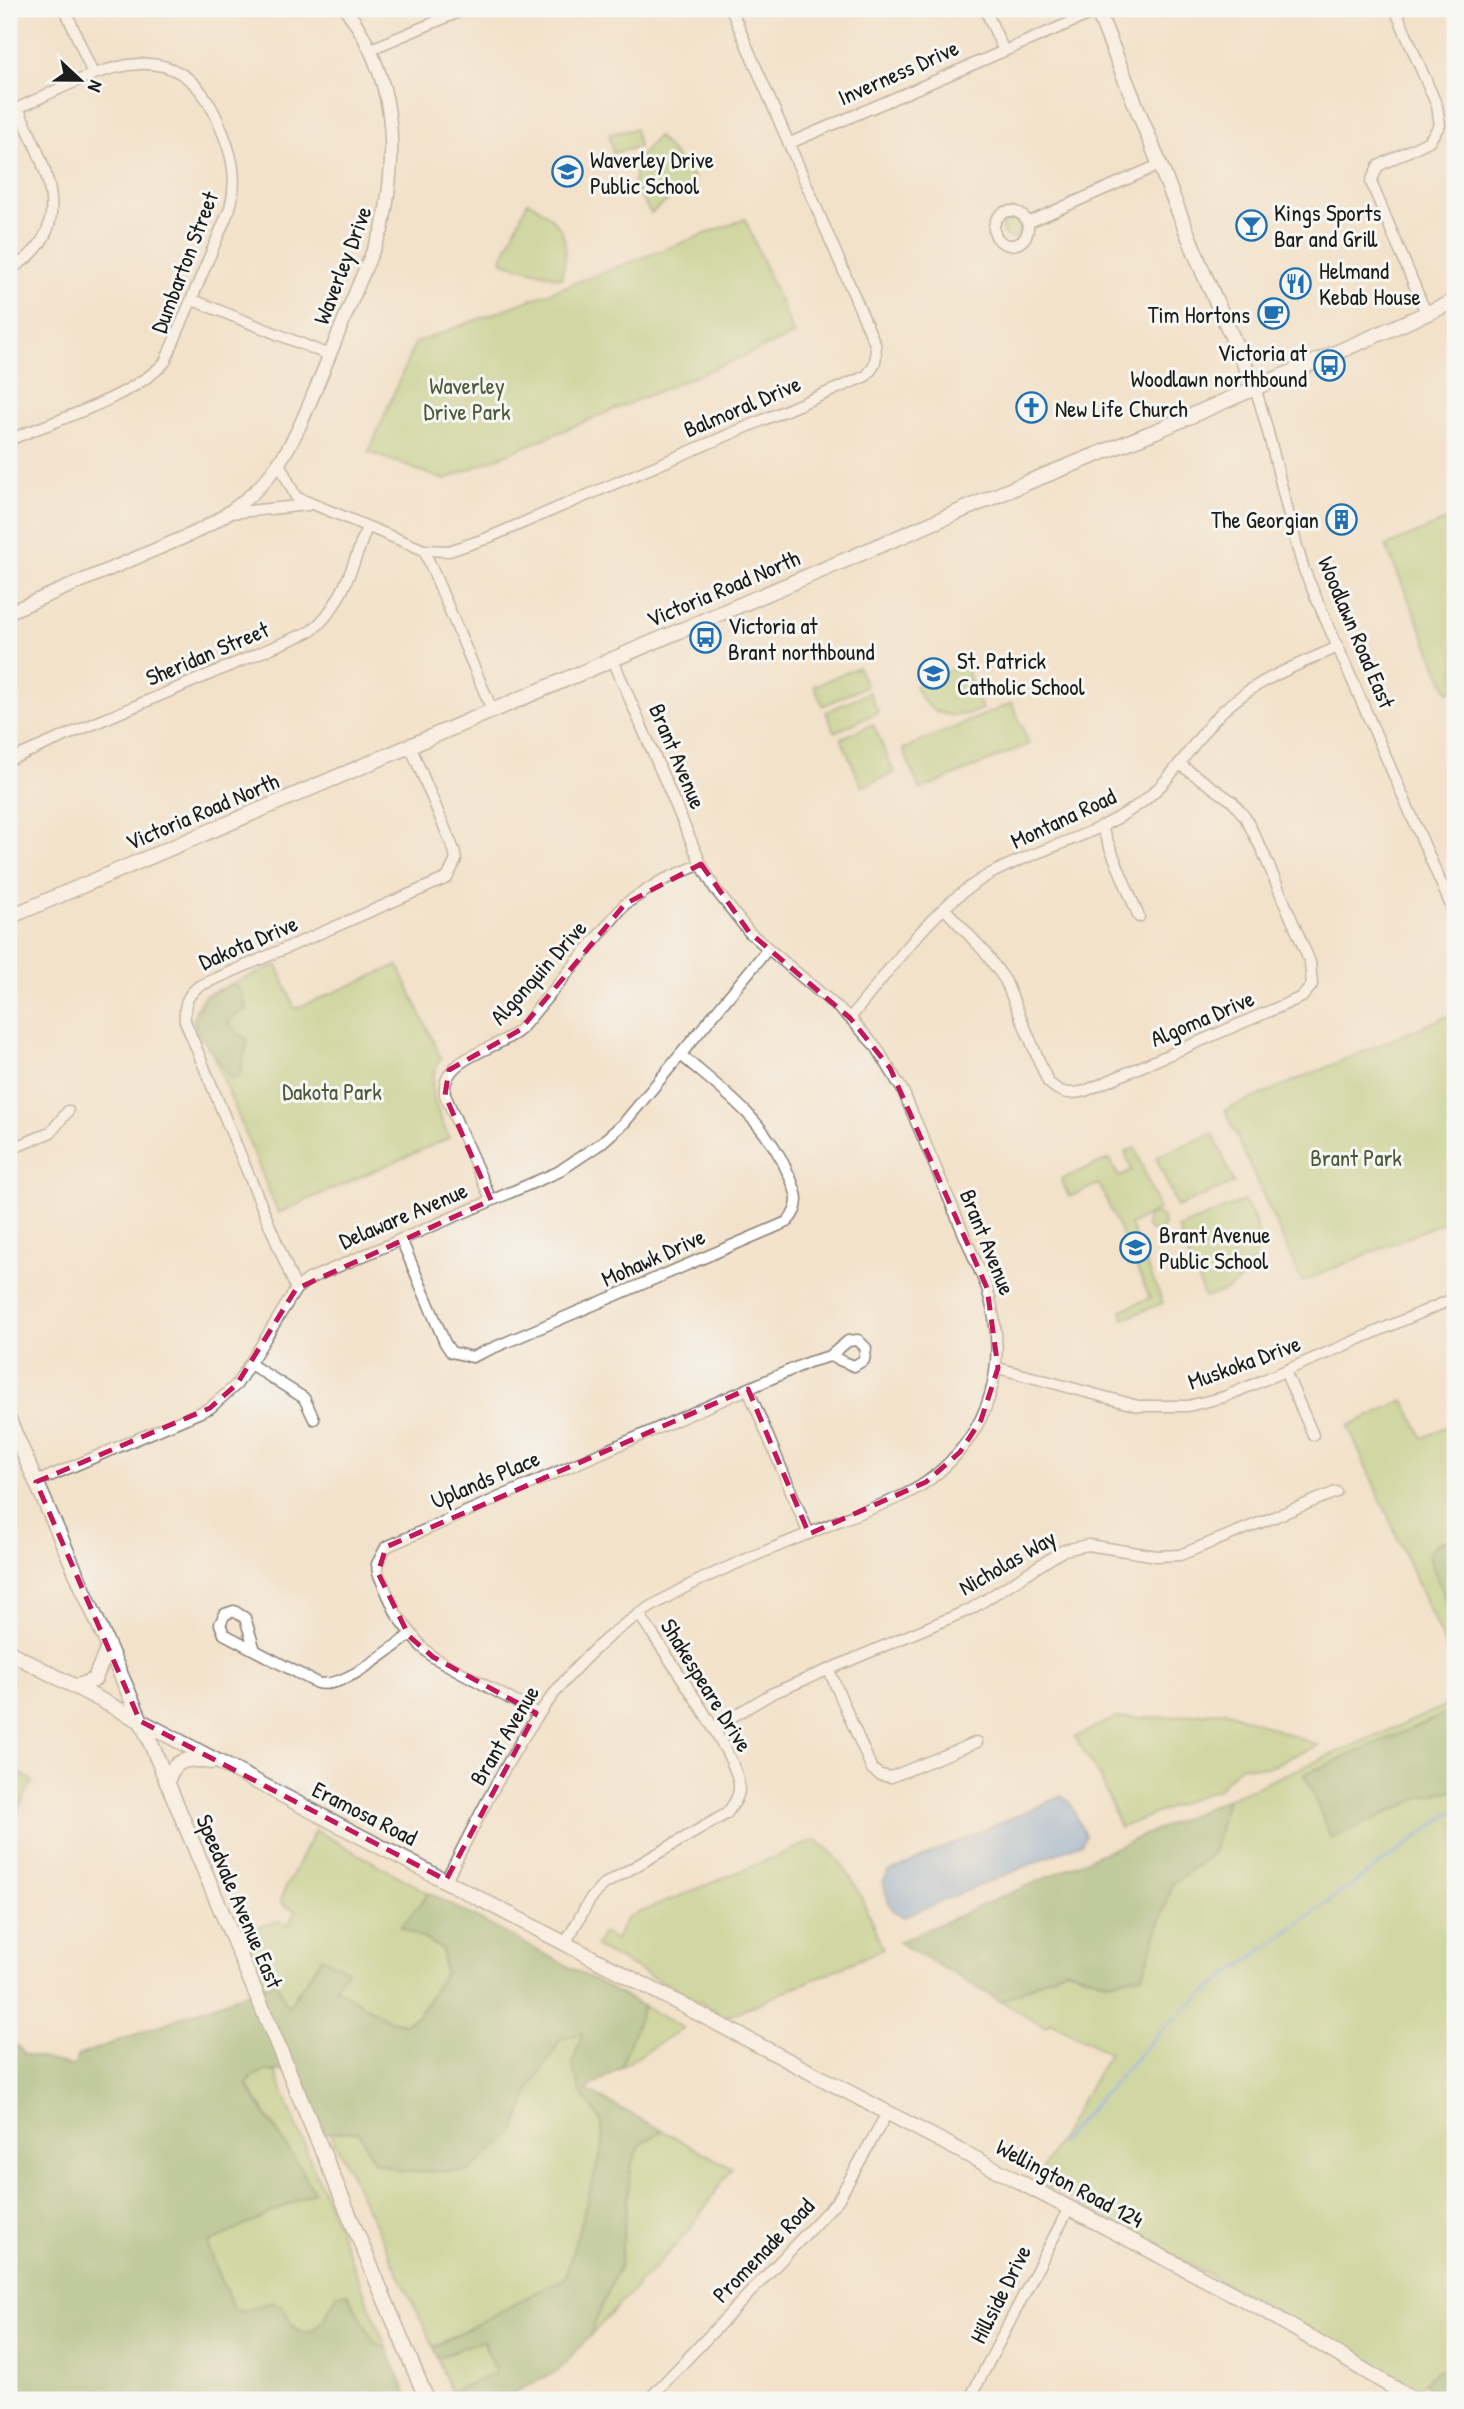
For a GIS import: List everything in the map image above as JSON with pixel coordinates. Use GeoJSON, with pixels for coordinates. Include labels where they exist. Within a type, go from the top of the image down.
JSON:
{"type":"FeatureCollection","features":[{"type":"Feature","properties":{"kind":"main road","name":"Woodlawn Road East"},"geometry":{"type":"LineString","coordinates":[[1099,9],[1159,165],[1255,388]]}},
{"type":"Feature","properties":{"kind":"main road","name":"Victoria Road North"},"geometry":{"type":"LineString","coordinates":[[9,917],[1455,301]]}},
{"type":"Feature","properties":{"kind":"main road","name":"Speedvale Avenue East"},"geometry":{"type":"LineString","coordinates":[[9,1420],[167,1783],[427,2400]]}},
{"type":"Feature","properties":{"kind":"main road"},"geometry":{"type":"LineString","coordinates":[[76,1687],[94,1680],[108,1648]]}},
{"type":"Feature","properties":{"kind":"main road","name":"Eramosa Road"},"geometry":{"type":"LineString","coordinates":[[9,1652],[701,2015]]}},
{"type":"Feature","properties":{"kind":"main road"},"geometry":{"type":"LineString","coordinates":[[167,1783],[170,1771],[177,1762],[185,1759],[221,1764]]}},
{"type":"Feature","properties":{"kind":"main road","name":"Wellington Road 124"},"geometry":{"type":"LineString","coordinates":[[701,2015],[1262,2309],[1414,2400]]}},
{"type":"Feature","properties":{"kind":"street"},"geometry":{"type":"LineString","coordinates":[[65,9],[93,74]]}},
{"type":"Feature","properties":{"kind":"street","name":"Waverley Drive"},"geometry":{"type":"LineString","coordinates":[[9,612],[192,534],[230,513],[257,491],[279,465],[300,430],[382,230],[389,195],[392,129],[372,49],[346,9]]}},
{"type":"Feature","properties":{"kind":"street"},"geometry":{"type":"LineString","coordinates":[[372,49],[466,9]]}},
{"type":"Feature","properties":{"kind":"street","name":"Balmoral Drive"},"geometry":{"type":"LineString","coordinates":[[279,465],[289,489],[296,497],[311,505],[424,550],[449,551],[485,539],[866,376],[872,370],[877,355],[875,344],[731,9]]}},
{"type":"Feature","properties":{"kind":"street"},"geometry":{"type":"LineString","coordinates":[[985,9],[1003,49]]}},
{"type":"Feature","properties":{"kind":"street","name":"Inverness Drive"},"geometry":{"type":"LineString","coordinates":[[790,142],[1099,9]]}},
{"type":"Feature","properties":{"kind":"street"},"geometry":{"type":"LineString","coordinates":[[1395,9],[1437,106],[1440,125],[1429,141],[1378,166],[1371,182],[1426,313]]}},
{"type":"Feature","properties":{"kind":"street","name":"Dumbarton Street"},"geometry":{"type":"LineString","coordinates":[[9,440],[129,389],[150,376],[170,355],[230,208],[235,184],[233,157],[216,115],[197,86],[164,66],[143,62],[117,65],[14,110]]}},
{"type":"Feature","properties":{"kind":"street"},"geometry":{"type":"LineString","coordinates":[[9,270],[28,257],[43,240],[52,206],[46,171],[14,110]]}},
{"type":"Feature","properties":{"kind":"street"},"geometry":{"type":"LineString","coordinates":[[1027,222],[1159,165]]}},
{"type":"Feature","properties":{"kind":"street"},"geometry":{"type":"LineString","coordinates":[[194,300],[329,355]]}},
{"type":"Feature","properties":{"kind":"street","name":"Woodlawn Road East"},"geometry":{"type":"LineString","coordinates":[[1255,388],[1275,450],[1299,556],[1455,915]]}},
{"type":"Feature","properties":{"kind":"street","name":"Waverley Drive"},"geometry":{"type":"LineString","coordinates":[[230,513],[311,505]]}},
{"type":"Feature","properties":{"kind":"street","name":"Sheridan Street"},"geometry":{"type":"LineString","coordinates":[[9,760],[311,631],[325,620],[336,605],[367,527]]}},
{"type":"Feature","properties":{"kind":"street"},"geometry":{"type":"LineString","coordinates":[[424,550],[493,712]]}},
{"type":"Feature","properties":{"kind":"street","name":"Montana Road"},"geometry":{"type":"LineString","coordinates":[[850,1018],[944,908],[995,872],[1101,826],[1140,804],[1180,764],[1213,721],[1236,699],[1262,681],[1338,647]]}},
{"type":"Feature","properties":{"kind":"street","name":"Brant Avenue"},"geometry":{"type":"LineString","coordinates":[[446,1880],[536,1713],[576,1667],[639,1614],[681,1590],[926,1482],[960,1452],[981,1420],[998,1368],[993,1308],[982,1276],[902,1091],[877,1048],[850,1018],[767,950],[729,908],[701,864],[613,660]]}},
{"type":"Feature","properties":{"kind":"street","name":"Dakota Drive"},"geometry":{"type":"LineString","coordinates":[[296,1289],[185,1021],[184,1007],[187,998],[199,986],[447,878],[456,860],[454,850],[411,748]]}},
{"type":"Feature","properties":{"kind":"street","name":"Algoma Drive"},"geometry":{"type":"LineString","coordinates":[[944,908],[996,967],[1048,1082],[1058,1091],[1069,1095],[1302,998],[1312,985],[1310,962],[1255,833],[1232,801],[1180,764]]}},
{"type":"Feature","properties":{"kind":"street"},"geometry":{"type":"LineString","coordinates":[[1101,826],[1139,917]]}},
{"type":"Feature","properties":{"kind":"street","name":"Algonquin Drive"},"geometry":{"type":"LineString","coordinates":[[491,1200],[445,1095],[443,1081],[449,1070],[500,1045],[520,1030],[625,904],[661,881],[701,864]]}},
{"type":"Feature","properties":{"kind":"street","name":"Delaware Avenue"},"geometry":{"type":"LineString","coordinates":[[36,1482],[211,1408],[237,1384],[296,1289],[325,1272],[558,1172],[600,1144],[624,1123],[767,950]]}},
{"type":"Feature","properties":{"kind":"street","name":"Mohawk Drive"},"geometry":{"type":"LineString","coordinates":[[401,1239],[444,1343],[451,1352],[471,1357],[787,1222],[794,1214],[798,1195],[772,1140],[740,1104],[681,1055]]}},
{"type":"Feature","properties":{"kind":"street"},"geometry":{"type":"LineString","coordinates":[[9,1150],[51,1132],[68,1111]]}},
{"type":"Feature","properties":{"kind":"street","name":"Muskoka Drive"},"geometry":{"type":"LineString","coordinates":[[998,1368],[1138,1406],[1166,1408],[1224,1397],[1455,1298]]}},
{"type":"Feature","properties":{"kind":"street","name":"Uplands Place"},"geometry":{"type":"LineString","coordinates":[[536,1713],[433,1657],[409,1636],[378,1573],[380,1554],[393,1541],[831,1356]]}},
{"type":"Feature","properties":{"kind":"street"},"geometry":{"type":"LineString","coordinates":[[250,1364],[304,1398],[314,1419]]}},
{"type":"Feature","properties":{"kind":"street"},"geometry":{"type":"LineString","coordinates":[[1285,1371],[1313,1435]]}},
{"type":"Feature","properties":{"kind":"street"},"geometry":{"type":"LineString","coordinates":[[748,1389],[810,1534]]}},
{"type":"Feature","properties":{"kind":"street","name":"Nicholas Way"},"geometry":{"type":"LineString","coordinates":[[713,1728],[771,1694],[971,1609],[1064,1550],[1088,1545],[1157,1556],[1180,1555],[1336,1492]]}},
{"type":"Feature","properties":{"kind":"street","name":"Shakespeare Drive"},"geometry":{"type":"LineString","coordinates":[[565,1944],[589,1901],[603,1885],[726,1814],[736,1802],[740,1786],[735,1770],[713,1728],[639,1614]]}},
{"type":"Feature","properties":{"kind":"street"},"geometry":{"type":"LineString","coordinates":[[255,1650],[326,1685],[341,1682],[409,1636]]}},
{"type":"Feature","properties":{"kind":"street"},"geometry":{"type":"LineString","coordinates":[[828,1670],[872,1769],[880,1775],[891,1777],[977,1742]]}},
{"type":"Feature","properties":{"kind":"street","name":"Promenade Road"},"geometry":{"type":"LineString","coordinates":[[648,2400],[838,2200],[887,2112]]}},
{"type":"Feature","properties":{"kind":"street","name":"Hillside Drive"},"geometry":{"type":"LineString","coordinates":[[968,2400],[1069,2207]]}},
{"type":"Feature","properties":{"kind":"highlighted area"},"geometry":{"type":"Polygon","coordinates":[[[701,864],[749,932],[850,1018],[890,1068],[987,1288],[998,1368],[981,1420],[960,1452],[926,1482],[809,1534],[748,1389],[386,1547],[378,1573],[409,1636],[433,1657],[536,1713],[446,1880],[140,1721],[36,1482],[210,1408],[237,1384],[296,1289],[491,1200],[445,1095],[449,1070],[520,1030],[625,904],[701,864]]]}},
{"type":"Feature","properties":{"kind":"green space"},"geometry":{"type":"Polygon","coordinates":[[[635,129],[639,147],[613,153],[609,134],[635,129]]]}},
{"type":"Feature","properties":{"kind":"green space"},"geometry":{"type":"Polygon","coordinates":[[[657,136],[694,177],[693,182],[651,213],[633,187],[638,159],[657,136]]]}},
{"type":"Feature","properties":{"kind":"green space"},"geometry":{"type":"Polygon","coordinates":[[[528,201],[549,216],[562,232],[565,252],[561,278],[504,263],[502,258],[528,201]]]}},
{"type":"Feature","properties":{"kind":"green space"},"geometry":{"type":"Polygon","coordinates":[[[1012,218],[1019,221],[1022,228],[1019,235],[1012,238],[1005,235],[1002,228],[1005,221],[1012,218]]]}},
{"type":"Feature","properties":{"kind":"green space","name":"Waverley Drive Park"},"geometry":{"type":"Polygon","coordinates":[[[745,219],[794,335],[444,480],[369,452],[415,343],[745,219]]]}},
{"type":"Feature","properties":{"kind":"green space"},"geometry":{"type":"Polygon","coordinates":[[[1455,517],[1455,689],[1448,692],[1386,546],[1455,517]]]}},
{"type":"Feature","properties":{"kind":"green space"},"geometry":{"type":"Polygon","coordinates":[[[964,664],[982,709],[961,715],[943,714],[934,710],[920,696],[915,686],[964,664]]]}},
{"type":"Feature","properties":{"kind":"green space"},"geometry":{"type":"Polygon","coordinates":[[[858,667],[866,686],[823,706],[814,686],[858,667]]]}},
{"type":"Feature","properties":{"kind":"green space"},"geometry":{"type":"Polygon","coordinates":[[[869,692],[878,712],[835,732],[826,712],[869,692]]]}},
{"type":"Feature","properties":{"kind":"green space"},"geometry":{"type":"Polygon","coordinates":[[[1012,703],[1029,744],[920,790],[903,749],[1012,703]]]}},
{"type":"Feature","properties":{"kind":"green space"},"geometry":{"type":"Polygon","coordinates":[[[873,724],[894,773],[862,787],[841,738],[873,724]]]}},
{"type":"Feature","properties":{"kind":"green space","name":"Dakota Park"},"geometry":{"type":"Polygon","coordinates":[[[277,965],[295,1009],[398,965],[441,1058],[432,1088],[436,1108],[449,1138],[278,1213],[195,1010],[205,995],[277,965]]]}},
{"type":"Feature","properties":{"kind":"green space"},"geometry":{"type":"Polygon","coordinates":[[[232,985],[240,989],[247,1009],[235,1015],[228,1024],[248,1041],[239,1077],[231,1079],[198,1033],[193,1020],[205,996],[232,985]]]}},
{"type":"Feature","properties":{"kind":"green space","name":"Brant Park"},"geometry":{"type":"Polygon","coordinates":[[[1455,1013],[1455,1217],[1302,1282],[1225,1110],[1455,1013]]]}},
{"type":"Feature","properties":{"kind":"green space"},"geometry":{"type":"Polygon","coordinates":[[[1213,1133],[1234,1183],[1177,1207],[1156,1157],[1213,1133]]]}},
{"type":"Feature","properties":{"kind":"green space"},"geometry":{"type":"Polygon","coordinates":[[[1135,1148],[1159,1209],[1130,1225],[1163,1303],[1124,1319],[1121,1310],[1150,1298],[1099,1184],[1069,1197],[1061,1179],[1109,1159],[1119,1177],[1132,1171],[1125,1152],[1135,1148]]]}},
{"type":"Feature","properties":{"kind":"green space"},"geometry":{"type":"Polygon","coordinates":[[[1243,1201],[1257,1231],[1254,1261],[1235,1285],[1204,1297],[1178,1228],[1243,1201]]]}},
{"type":"Feature","properties":{"kind":"green space"},"geometry":{"type":"Polygon","coordinates":[[[1155,1214],[1162,1216],[1162,1230],[1155,1232],[1148,1230],[1146,1223],[1148,1216],[1155,1214]]]}},
{"type":"Feature","properties":{"kind":"green space"},"geometry":{"type":"Polygon","coordinates":[[[1404,1400],[1423,1438],[1455,1422],[1455,1540],[1438,1542],[1428,1555],[1455,1625],[1455,1668],[1348,1426],[1404,1400]]]}},
{"type":"Feature","properties":{"kind":"green space"},"geometry":{"type":"Polygon","coordinates":[[[1455,1540],[1455,1625],[1428,1554],[1438,1542],[1455,1540]]]}},
{"type":"Feature","properties":{"kind":"green space"},"geometry":{"type":"Polygon","coordinates":[[[1455,1702],[1455,1710],[1305,1774],[1424,1796],[1455,1790],[1455,2368],[1437,2370],[1418,2389],[1036,2180],[1109,2053],[1050,2022],[1046,2027],[1001,2001],[1066,1969],[1107,1982],[1143,1975],[1173,1883],[1213,1853],[1227,1799],[1455,1702]]]}},
{"type":"Feature","properties":{"kind":"green space"},"geometry":{"type":"Polygon","coordinates":[[[1455,1710],[1455,1790],[1424,1796],[1331,1839],[1305,1774],[1455,1710]]]}},
{"type":"Feature","properties":{"kind":"green space"},"geometry":{"type":"Polygon","coordinates":[[[1225,1711],[1318,1745],[1269,1767],[1240,1766],[1219,1788],[1120,1828],[1102,1781],[1075,1737],[1115,1718],[1157,1718],[1225,1711]]]}},
{"type":"Feature","properties":{"kind":"green space"},"geometry":{"type":"Polygon","coordinates":[[[9,1768],[33,1781],[9,1826],[9,1768]]]}},
{"type":"Feature","properties":{"kind":"green space"},"geometry":{"type":"Polygon","coordinates":[[[1227,1799],[1213,1853],[1173,1883],[1143,1975],[1108,1982],[1066,1969],[1001,2001],[898,1942],[1227,1799]]]}},
{"type":"Feature","properties":{"kind":"green space"},"geometry":{"type":"Polygon","coordinates":[[[315,1830],[429,1893],[401,1927],[442,1948],[446,1972],[418,2016],[404,2024],[390,2021],[335,1988],[298,1991],[288,2008],[276,1982],[264,1987],[240,1932],[280,1921],[288,1925],[296,1911],[282,1904],[281,1897],[315,1830]]]}},
{"type":"Feature","properties":{"kind":"green space"},"geometry":{"type":"Polygon","coordinates":[[[816,1840],[829,1850],[849,1875],[883,1949],[727,2017],[596,1947],[602,1933],[616,1940],[626,1918],[816,1840]]]}},
{"type":"Feature","properties":{"kind":"green space"},"geometry":{"type":"Polygon","coordinates":[[[429,1893],[643,2006],[621,2067],[586,2090],[663,2131],[642,2142],[631,2166],[620,2264],[589,2337],[557,2372],[498,2400],[447,2398],[451,2392],[496,2373],[483,2340],[437,2358],[434,2347],[565,2277],[603,2146],[602,2122],[581,2092],[572,2066],[582,2033],[561,2039],[531,2087],[514,2132],[468,2171],[404,2172],[374,2162],[358,2131],[325,2133],[300,2071],[265,2071],[249,2078],[247,2084],[314,2192],[209,2243],[208,2247],[233,2308],[242,2312],[275,2303],[283,2308],[296,2328],[306,2332],[317,2327],[338,2294],[347,2293],[374,2342],[387,2349],[409,2400],[9,2400],[9,2038],[25,2054],[71,2066],[76,2063],[77,2056],[276,1982],[288,2007],[322,1957],[347,1970],[335,1988],[390,2021],[404,2024],[418,2016],[445,1972],[441,1948],[401,1927],[429,1893]]]}},
{"type":"Feature","properties":{"kind":"green space"},"geometry":{"type":"Polygon","coordinates":[[[643,2006],[683,2028],[621,2067],[643,2006]]]}},
{"type":"Feature","properties":{"kind":"green space"},"geometry":{"type":"Polygon","coordinates":[[[583,2033],[581,2092],[602,2122],[603,2146],[565,2278],[434,2347],[330,2132],[358,2130],[374,2162],[514,2132],[531,2087],[561,2039],[583,2033]]]}},
{"type":"Feature","properties":{"kind":"green space"},"geometry":{"type":"Polygon","coordinates":[[[275,2072],[387,2349],[374,2342],[347,2293],[336,2302],[319,2325],[303,2332],[297,2329],[279,2305],[274,2303],[242,2312],[233,2308],[208,2247],[281,2137],[247,2084],[254,2074],[275,2072]]]}},
{"type":"Feature","properties":{"kind":"green space"},"geometry":{"type":"Polygon","coordinates":[[[663,2131],[732,2168],[687,2233],[589,2337],[620,2264],[631,2166],[642,2142],[663,2131]]]}},
{"type":"Feature","properties":{"kind":"green space"},"geometry":{"type":"Polygon","coordinates":[[[483,2340],[496,2373],[451,2392],[437,2358],[483,2340]]]}},
{"type":"Feature","properties":{"kind":"green space"},"geometry":{"type":"Polygon","coordinates":[[[1455,2368],[1455,2400],[1448,2400],[1424,2383],[1437,2370],[1455,2368]]]}},
{"type":"Feature","properties":{"kind":"water"},"geometry":{"type":"Polygon","coordinates":[[[1061,1796],[1070,1802],[1085,1836],[1082,1843],[904,1917],[891,1908],[883,1882],[889,1872],[1061,1796]]]}},
{"type":"Feature","properties":{"kind":"waterway"},"geometry":{"type":"LineString","coordinates":[[1061,2142],[1160,2031],[1221,1980],[1455,1810]]}},
{"type":"Feature","properties":{"kind":"place","name":"Waverley Drive Public School"},"geometry":{"type":"Point","coordinates":[567,172]}},
{"type":"Feature","properties":{"kind":"place","name":"Kings Sports Bar and Grill"},"geometry":{"type":"Point","coordinates":[1251,225]}},
{"type":"Feature","properties":{"kind":"place","name":"Helmand Kebab House"},"geometry":{"type":"Point","coordinates":[1296,283]}},
{"type":"Feature","properties":{"kind":"place","name":"Tim Hortons"},"geometry":{"type":"Point","coordinates":[1273,314]}},
{"type":"Feature","properties":{"kind":"place","name":"Victoria at Woodlawn northbound"},"geometry":{"type":"Point","coordinates":[1330,365]}},
{"type":"Feature","properties":{"kind":"place","name":"New Life Church"},"geometry":{"type":"Point","coordinates":[1032,408]}},
{"type":"Feature","properties":{"kind":"place","name":"The Georgian"},"geometry":{"type":"Point","coordinates":[1342,519]}},
{"type":"Feature","properties":{"kind":"place","name":"Victoria at Brant northbound"},"geometry":{"type":"Point","coordinates":[705,638]}},
{"type":"Feature","properties":{"kind":"place","name":"St. Patrick Catholic School"},"geometry":{"type":"Point","coordinates":[934,673]}},
{"type":"Feature","properties":{"kind":"place","name":"Brant Avenue Public School"},"geometry":{"type":"Point","coordinates":[1136,1247]}}]}
